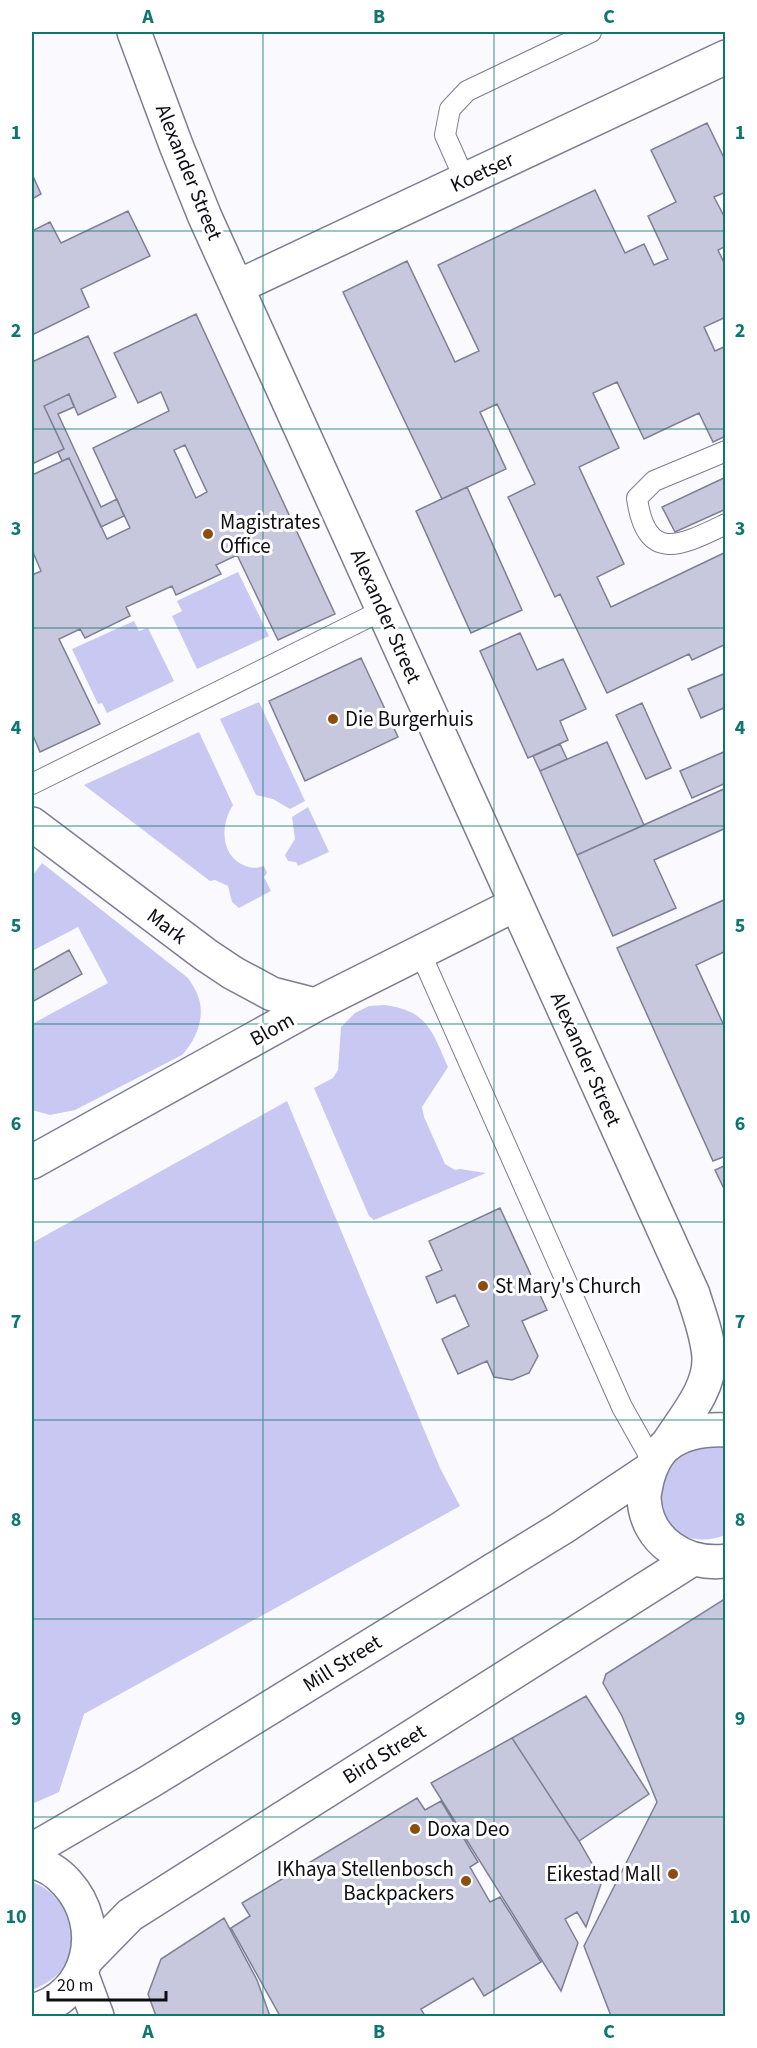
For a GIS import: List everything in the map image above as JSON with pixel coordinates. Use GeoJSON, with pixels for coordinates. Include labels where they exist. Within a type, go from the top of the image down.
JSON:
{"type":"FeatureCollection","features":[{"type":"Feature","properties":{"kind":"street","name":"Alexander Street"},"geometry":{"type":"LineString","coordinates":[[134,32],[205,217],[693,1294],[706,1337],[709,1358],[708,1374],[699,1395],[656,1459]]}},
{"type":"Feature","properties":{"kind":"street","name":"Koetser"},"geometry":{"type":"LineString","coordinates":[[237,286],[726,57]]}},
{"type":"Feature","properties":{"kind":"street","name":"Mark"},"geometry":{"type":"LineString","coordinates":[[32,824],[233,973],[272,994],[315,1005]]}},
{"type":"Feature","properties":{"kind":"street","name":"Blom"},"geometry":{"type":"LineString","coordinates":[[32,1162],[315,1005],[516,904]]}},
{"type":"Feature","properties":{"kind":"street","name":"Alexander Street"},"geometry":{"type":"LineString","coordinates":[[693,1294],[726,1340]]}},
{"type":"Feature","properties":{"kind":"street","name":"Mill Street"},"geometry":{"type":"LineString","coordinates":[[32,1850],[149,1782],[552,1534],[690,1433],[726,1430]]}},
{"type":"Feature","properties":{"kind":"street"},"geometry":{"type":"LineString","coordinates":[[656,1459],[644,1498],[648,1518],[658,1537],[673,1551],[691,1560],[710,1563],[726,1561]]}},
{"type":"Feature","properties":{"kind":"street","name":"Bird Street"},"geometry":{"type":"LineString","coordinates":[[32,2011],[43,2008],[65,1994],[84,1966],[130,1915],[691,1560]]}},
{"type":"Feature","properties":{"kind":"street"},"geometry":{"type":"LineString","coordinates":[[32,1862],[39,1863],[60,1875],[76,1892],[86,1913],[90,1936],[84,1966],[97,2016]]}},
{"type":"Feature","properties":{"kind":"lane"},"geometry":{"type":"LineString","coordinates":[[465,180],[445,135],[450,109],[467,91],[591,32]]}},
{"type":"Feature","properties":{"kind":"lane"},"geometry":{"type":"LineString","coordinates":[[726,451],[654,481],[637,498],[639,515],[646,532],[662,544],[675,545],[692,540],[726,524]]}},
{"type":"Feature","properties":{"kind":"lane"},"geometry":{"type":"LineString","coordinates":[[32,784],[383,610]]}},
{"type":"Feature","properties":{"kind":"lane"},"geometry":{"type":"LineString","coordinates":[[420,952],[622,1407],[656,1459]]}},
{"type":"Feature","properties":{"kind":"shaded area"},"geometry":{"type":"Polygon","coordinates":[[[238,572],[269,636],[197,669],[172,616],[182,611],[177,601],[238,572]]]}},
{"type":"Feature","properties":{"kind":"shaded area"},"geometry":{"type":"Polygon","coordinates":[[[134,621],[139,631],[148,628],[174,681],[107,713],[102,703],[98,704],[72,649],[134,621]]]}},
{"type":"Feature","properties":{"kind":"shaded area"},"geometry":{"type":"Polygon","coordinates":[[[259,702],[305,801],[290,809],[273,799],[256,795],[220,719],[259,702]]]}},
{"type":"Feature","properties":{"kind":"shaded area"},"geometry":{"type":"Polygon","coordinates":[[[199,732],[233,805],[225,828],[226,845],[229,852],[241,864],[255,868],[264,866],[267,873],[264,877],[271,891],[239,908],[232,902],[228,886],[215,880],[210,881],[84,785],[199,732]]]}},
{"type":"Feature","properties":{"kind":"shaded area"},"geometry":{"type":"Polygon","coordinates":[[[308,807],[329,852],[298,866],[296,862],[288,861],[285,855],[295,839],[292,817],[308,807]]]}},
{"type":"Feature","properties":{"kind":"shaded area"},"geometry":{"type":"Polygon","coordinates":[[[42,863],[188,978],[197,994],[201,1012],[192,1042],[182,1055],[75,1110],[50,1115],[32,1110],[32,1024],[108,983],[78,927],[32,951],[32,876],[42,863]]]}},
{"type":"Feature","properties":{"kind":"shaded area"},"geometry":{"type":"Polygon","coordinates":[[[385,1005],[411,1012],[420,1018],[432,1033],[448,1067],[422,1107],[424,1117],[445,1164],[455,1170],[486,1173],[374,1220],[369,1216],[314,1088],[333,1078],[338,1070],[341,1027],[355,1013],[369,1006],[385,1005]]]}},
{"type":"Feature","properties":{"kind":"shaded area"},"geometry":{"type":"Polygon","coordinates":[[[287,1101],[440,1468],[460,1506],[84,1714],[59,1792],[32,1804],[32,1243],[287,1101]]]}},
{"type":"Feature","properties":{"kind":"shaded area"},"geometry":{"type":"Polygon","coordinates":[[[709,1446],[725,1447],[725,1535],[696,1539],[678,1533],[665,1519],[661,1507],[660,1480],[661,1474],[671,1461],[686,1453],[709,1446]]]}},
{"type":"Feature","properties":{"kind":"shaded area"},"geometry":{"type":"Polygon","coordinates":[[[32,1882],[45,1888],[55,1897],[69,1920],[72,1934],[67,1961],[59,1973],[32,1990],[32,1882]]]}},
{"type":"Feature","properties":{"kind":"building"},"geometry":{"type":"Polygon","coordinates":[[[707,123],[726,162],[726,192],[714,197],[726,220],[726,246],[718,250],[726,267],[726,317],[704,327],[715,351],[726,346],[726,436],[713,442],[699,413],[644,439],[617,382],[593,393],[619,448],[579,467],[624,564],[597,577],[611,607],[726,552],[726,644],[692,660],[689,654],[607,693],[560,594],[555,597],[508,497],[535,484],[497,404],[480,412],[506,469],[442,499],[343,292],[407,261],[455,362],[479,351],[438,265],[595,190],[625,253],[644,244],[654,265],[668,259],[648,216],[676,202],[651,150],[707,123]]]}},
{"type":"Feature","properties":{"kind":"building"},"geometry":{"type":"Polygon","coordinates":[[[32,174],[41,194],[32,199],[32,174]]]}},
{"type":"Feature","properties":{"kind":"building"},"geometry":{"type":"Polygon","coordinates":[[[128,211],[150,256],[81,289],[89,307],[32,335],[32,231],[50,222],[61,243],[128,211]]]}},
{"type":"Feature","properties":{"kind":"building","name":"Magistrates Office"},"geometry":{"type":"Polygon","coordinates":[[[196,314],[335,614],[278,640],[237,555],[216,565],[221,574],[176,595],[172,586],[126,607],[130,616],[85,638],[80,629],[59,639],[100,724],[40,752],[32,733],[32,575],[41,571],[32,550],[32,475],[69,458],[107,539],[130,528],[93,448],[169,411],[161,392],[138,403],[114,353],[196,314]],[[185,445],[174,450],[196,498],[207,492],[185,445]]]}},
{"type":"Feature","properties":{"kind":"building"},"geometry":{"type":"Polygon","coordinates":[[[88,336],[116,397],[78,415],[69,394],[44,406],[64,449],[32,464],[32,362],[88,336]]]}},
{"type":"Feature","properties":{"kind":"building"},"geometry":{"type":"Polygon","coordinates":[[[69,394],[74,407],[58,414],[101,507],[117,499],[124,516],[101,527],[69,458],[62,461],[58,452],[64,449],[44,406],[69,394]]]}},
{"type":"Feature","properties":{"kind":"building"},"geometry":{"type":"Polygon","coordinates":[[[726,477],[726,509],[675,532],[662,507],[726,477]]]}},
{"type":"Feature","properties":{"kind":"building"},"geometry":{"type":"Polygon","coordinates":[[[467,487],[522,610],[471,633],[416,511],[467,487]]]}},
{"type":"Feature","properties":{"kind":"building"},"geometry":{"type":"Polygon","coordinates":[[[520,633],[537,670],[563,659],[586,709],[560,721],[568,740],[528,758],[480,651],[520,633]]]}},
{"type":"Feature","properties":{"kind":"building","name":"Die Burgerhuis"},"geometry":{"type":"Polygon","coordinates":[[[361,658],[398,737],[305,781],[269,701],[361,658]]]}},
{"type":"Feature","properties":{"kind":"building"},"geometry":{"type":"Polygon","coordinates":[[[726,673],[726,707],[701,718],[688,689],[726,673]]]}},
{"type":"Feature","properties":{"kind":"building"},"geometry":{"type":"Polygon","coordinates":[[[642,703],[671,768],[646,779],[616,715],[642,703]]]}},
{"type":"Feature","properties":{"kind":"building"},"geometry":{"type":"Polygon","coordinates":[[[607,742],[644,825],[577,855],[540,771],[607,742]]]}},
{"type":"Feature","properties":{"kind":"building"},"geometry":{"type":"Polygon","coordinates":[[[560,744],[567,759],[540,771],[533,756],[560,744]]]}},
{"type":"Feature","properties":{"kind":"building"},"geometry":{"type":"Polygon","coordinates":[[[726,751],[726,783],[692,798],[680,771],[726,751]]]}},
{"type":"Feature","properties":{"kind":"building"},"geometry":{"type":"Polygon","coordinates":[[[726,788],[726,828],[654,860],[676,908],[613,936],[577,855],[726,788]]]}},
{"type":"Feature","properties":{"kind":"building"},"geometry":{"type":"Polygon","coordinates":[[[726,899],[726,951],[696,965],[726,1030],[726,1156],[713,1161],[617,948],[726,899]]]}},
{"type":"Feature","properties":{"kind":"building"},"geometry":{"type":"Polygon","coordinates":[[[69,950],[82,974],[32,1002],[32,971],[69,950]]]}},
{"type":"Feature","properties":{"kind":"building"},"geometry":{"type":"Polygon","coordinates":[[[726,1165],[726,1193],[715,1170],[726,1165]]]}},
{"type":"Feature","properties":{"kind":"building","name":"St Mary's Church"},"geometry":{"type":"Polygon","coordinates":[[[500,1208],[547,1310],[522,1321],[538,1356],[529,1373],[512,1380],[494,1377],[487,1361],[458,1374],[442,1339],[469,1326],[455,1295],[437,1303],[426,1277],[442,1270],[429,1241],[500,1208]]]}},
{"type":"Feature","properties":{"kind":"building","name":"Eikestad Mall"},"geometry":{"type":"Polygon","coordinates":[[[726,1598],[726,2016],[611,2016],[584,1946],[657,1802],[622,1716],[603,1683],[606,1674],[726,1598]]]}},
{"type":"Feature","properties":{"kind":"building"},"geometry":{"type":"Polygon","coordinates":[[[586,1696],[649,1794],[579,1841],[512,1738],[586,1696]]]}},
{"type":"Feature","properties":{"kind":"building"},"geometry":{"type":"Polygon","coordinates":[[[512,1738],[579,1841],[602,1881],[586,1927],[577,1912],[565,1919],[578,1943],[561,1991],[431,1783],[512,1738]]]}},
{"type":"Feature","properties":{"kind":"building"},"geometry":{"type":"Polygon","coordinates":[[[417,1798],[425,1810],[441,1801],[478,1862],[470,1867],[490,1902],[500,1897],[541,1962],[484,1996],[473,1978],[421,2009],[425,2016],[280,2016],[231,1928],[250,1916],[242,1903],[417,1798]]]}},
{"type":"Feature","properties":{"kind":"building"},"geometry":{"type":"Polygon","coordinates":[[[224,1918],[257,1980],[270,2016],[156,2016],[148,1994],[161,1959],[224,1918]]]}},
{"type":"Feature","properties":{"kind":"place","name":"Magistrates Office"},"geometry":{"type":"Point","coordinates":[208,534]}},
{"type":"Feature","properties":{"kind":"place","name":"Die Burgerhuis"},"geometry":{"type":"Point","coordinates":[333,719]}},
{"type":"Feature","properties":{"kind":"place","name":"St Mary's Church"},"geometry":{"type":"Point","coordinates":[483,1286]}},
{"type":"Feature","properties":{"kind":"place","name":"Doxa Deo"},"geometry":{"type":"Point","coordinates":[415,1829]}},
{"type":"Feature","properties":{"kind":"place","name":"Eikestad Mall"},"geometry":{"type":"Point","coordinates":[673,1874]}},
{"type":"Feature","properties":{"kind":"place","name":"IKhaya Stellenbosch Backpackers"},"geometry":{"type":"Point","coordinates":[466,1881]}}]}
